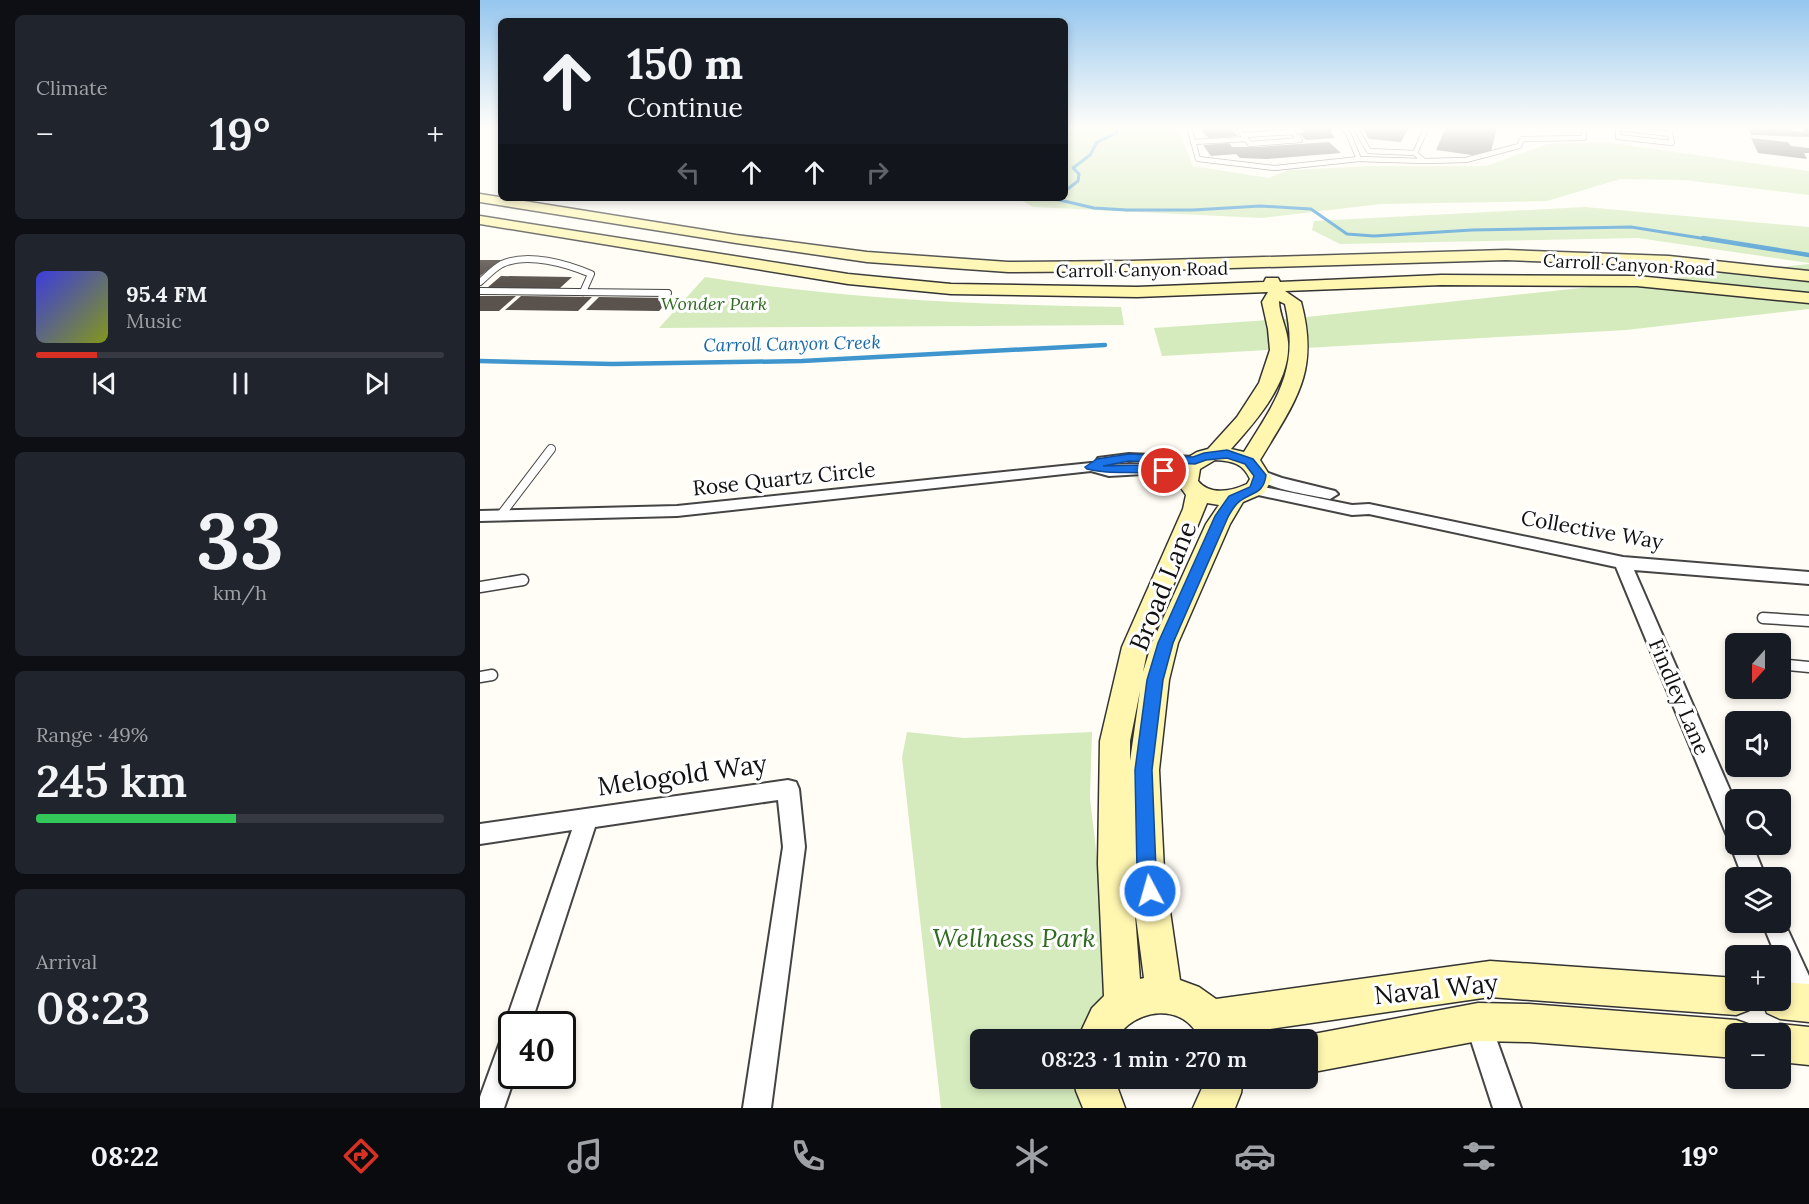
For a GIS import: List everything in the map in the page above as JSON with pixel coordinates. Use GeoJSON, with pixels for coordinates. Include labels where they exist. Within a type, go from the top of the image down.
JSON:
{"type":"FeatureCollection","features":[{"type":"Feature","properties":{"kind":"main road","name":"Carroll Canyon Road"},"geometry":{"type":"LineString","coordinates":[[480,198],[498,201]]}},
{"type":"Feature","properties":{"kind":"main road","name":"Carroll Canyon Road"},"geometry":{"type":"LineString","coordinates":[[498,201],[736,240],[867,257],[1008,267],[1131,266],[1506,255],[1669,261],[1809,276]]}},
{"type":"Feature","properties":{"kind":"main road","name":"Carroll Canyon Road"},"geometry":{"type":"LineString","coordinates":[[480,220],[848,279],[931,287],[1002,291],[1137,292],[1276,290],[1440,280],[1637,281],[1809,298]]}},
{"type":"Feature","properties":{"kind":"main road","name":"Broad Lane"},"geometry":{"type":"LineString","coordinates":[[1164,994],[1147,870],[1144,770],[1155,680],[1165,643],[1218,524],[1249,481],[1291,387],[1300,354],[1298,322],[1293,302],[1276,290],[1266,261]]}},
{"type":"Feature","properties":{"kind":"main road","name":"Broad Lane"},"geometry":{"type":"LineString","coordinates":[[1123,1004],[1115,864],[1115,741],[1136,647],[1194,509],[1198,471],[1233,435],[1259,400],[1275,366],[1279,336],[1270,302],[1276,290]]}},
{"type":"Feature","properties":{"kind":"main road"},"geometry":{"type":"LineString","coordinates":[[1227,454],[1249,481],[1208,496],[1198,471],[1227,454]]}},
{"type":"Feature","properties":{"kind":"main road","name":"Naval Way"},"geometry":{"type":"LineString","coordinates":[[1220,1029],[1490,979],[1725,996]]}},
{"type":"Feature","properties":{"kind":"main road"},"geometry":{"type":"LineString","coordinates":[[1102,1029],[1107,1020],[1123,1004],[1143,995],[1164,994],[1184,999],[1214,1029]]}},
{"type":"Feature","properties":{"kind":"main road","name":"Naval Way"},"geometry":{"type":"LineString","coordinates":[[1318,1052],[1478,1022],[1529,1023],[1725,1038]]}},
{"type":"Feature","properties":{"kind":"main road"},"geometry":{"type":"LineString","coordinates":[[1791,1044],[1809,1046]]}},
{"type":"Feature","properties":{"kind":"main road"},"geometry":{"type":"LineString","coordinates":[[1096,1089],[1105,1108]]}},
{"type":"Feature","properties":{"kind":"main road"},"geometry":{"type":"LineString","coordinates":[[1214,1108],[1222,1089]]}},
{"type":"Feature","properties":{"kind":"street","name":"Rose Quartz Circle"},"geometry":{"type":"LineString","coordinates":[[480,516],[677,511],[1091,467],[1109,471],[1143,469],[1198,471]]}},
{"type":"Feature","properties":{"kind":"street","name":"Collective Way"},"geometry":{"type":"LineString","coordinates":[[1249,481],[1352,510],[1369,509],[1623,563],[1809,578]]}},
{"type":"Feature","properties":{"kind":"street","name":"Findley Lane"},"geometry":{"type":"LineString","coordinates":[[1623,563],[1725,805]]}},
{"type":"Feature","properties":{"kind":"street","name":"Melogold Way"},"geometry":{"type":"LineString","coordinates":[[480,834],[788,789],[794,847],[757,1108]]}},
{"type":"Feature","properties":{"kind":"street"},"geometry":{"type":"LineString","coordinates":[[522,1011],[587,818]]}},
{"type":"Feature","properties":{"kind":"street"},"geometry":{"type":"LineString","coordinates":[[1778,933],[1801,1003]]}},
{"type":"Feature","properties":{"kind":"street"},"geometry":{"type":"LineString","coordinates":[[1478,1022],[1507,1108]]}},
{"type":"Feature","properties":{"kind":"street"},"geometry":{"type":"LineString","coordinates":[[490,1108],[498,1084]]}},
{"type":"Feature","properties":{"kind":"lane"},"geometry":{"type":"LineString","coordinates":[[480,282],[508,261],[536,261],[591,274],[583,292]]}},
{"type":"Feature","properties":{"kind":"lane"},"geometry":{"type":"LineString","coordinates":[[480,291],[668,292]]}},
{"type":"Feature","properties":{"kind":"lane"},"geometry":{"type":"LineString","coordinates":[[500,516],[551,449]]}},
{"type":"Feature","properties":{"kind":"lane"},"geometry":{"type":"LineString","coordinates":[[480,587],[523,580]]}},
{"type":"Feature","properties":{"kind":"lane"},"geometry":{"type":"LineString","coordinates":[[1763,618],[1809,621]]}},
{"type":"Feature","properties":{"kind":"lane"},"geometry":{"type":"LineString","coordinates":[[1791,665],[1809,667]]}},
{"type":"Feature","properties":{"kind":"lane"},"geometry":{"type":"LineString","coordinates":[[480,677],[492,675]]}},
{"type":"Feature","properties":{"kind":"green space"},"geometry":{"type":"Polygon","coordinates":[[[1068,179],[1809,179],[1809,195],[1684,180],[1620,179],[1547,201],[1381,204],[1262,218],[1033,207],[1023,201],[1068,201],[1068,179]]]}},
{"type":"Feature","properties":{"kind":"green space"},"geometry":{"type":"Polygon","coordinates":[[[1585,207],[1809,227],[1809,263],[1638,238],[1340,244],[1312,230],[1314,221],[1585,207]]]}},
{"type":"Feature","properties":{"kind":"green space"},"geometry":{"type":"Polygon","coordinates":[[[1809,264],[1809,309],[1626,330],[1162,356],[1154,328],[1297,318],[1809,264]]]}},
{"type":"Feature","properties":{"kind":"green space","name":"Wonder Park"},"geometry":{"type":"Polygon","coordinates":[[[705,277],[809,291],[912,300],[1121,307],[1124,325],[659,328],[705,277]]]}},
{"type":"Feature","properties":{"kind":"green space","name":"Wellness Park"},"geometry":{"type":"Polygon","coordinates":[[[907,732],[964,738],[1092,732],[1090,798],[1113,996],[1098,1029],[970,1029],[970,1089],[1087,1089],[1091,1108],[941,1108],[902,757],[907,732]]]}},
{"type":"Feature","properties":{"kind":"building"},"geometry":{"type":"Polygon","coordinates":[[[480,260],[501,260],[480,276],[480,260]]]}},
{"type":"Feature","properties":{"kind":"building"},"geometry":{"type":"Polygon","coordinates":[[[501,276],[572,277],[560,288],[487,288],[501,276]]]}},
{"type":"Feature","properties":{"kind":"building"},"geometry":{"type":"Polygon","coordinates":[[[480,296],[516,296],[499,311],[480,311],[480,296]]]}},
{"type":"Feature","properties":{"kind":"building"},"geometry":{"type":"Polygon","coordinates":[[[521,296],[592,297],[578,311],[505,310],[521,296]]]}},
{"type":"Feature","properties":{"kind":"building"},"geometry":{"type":"Polygon","coordinates":[[[599,297],[671,298],[659,311],[586,310],[599,297]]]}},
{"type":"Feature","properties":{"kind":"waterway"},"geometry":{"type":"LineString","coordinates":[[1068,189],[1078,179]]}},
{"type":"Feature","properties":{"kind":"waterway"},"geometry":{"type":"LineString","coordinates":[[1064,201],[1094,208],[1127,210],[1193,210],[1260,206],[1311,209],[1347,234],[1374,236],[1472,230],[1631,227],[1713,240]]}},
{"type":"Feature","properties":{"kind":"waterway"},"geometry":{"type":"LineString","coordinates":[[1703,238],[1809,255]]}},
{"type":"Feature","properties":{"kind":"waterway","name":"Carroll Canyon Creek"},"geometry":{"type":"LineString","coordinates":[[480,361],[612,364],[802,361],[1105,345]]}},
{"type":"Feature","properties":{"kind":"route"},"geometry":{"type":"LineString","coordinates":[[1150,891],[1147,870],[1144,770],[1155,680],[1165,643],[1221,516],[1234,499],[1254,490],[1259,483],[1260,475],[1249,462],[1227,454],[1204,456],[1195,461],[1129,458],[1101,462],[1091,467],[1109,471],[1143,469],[1164,471]]}}]}
